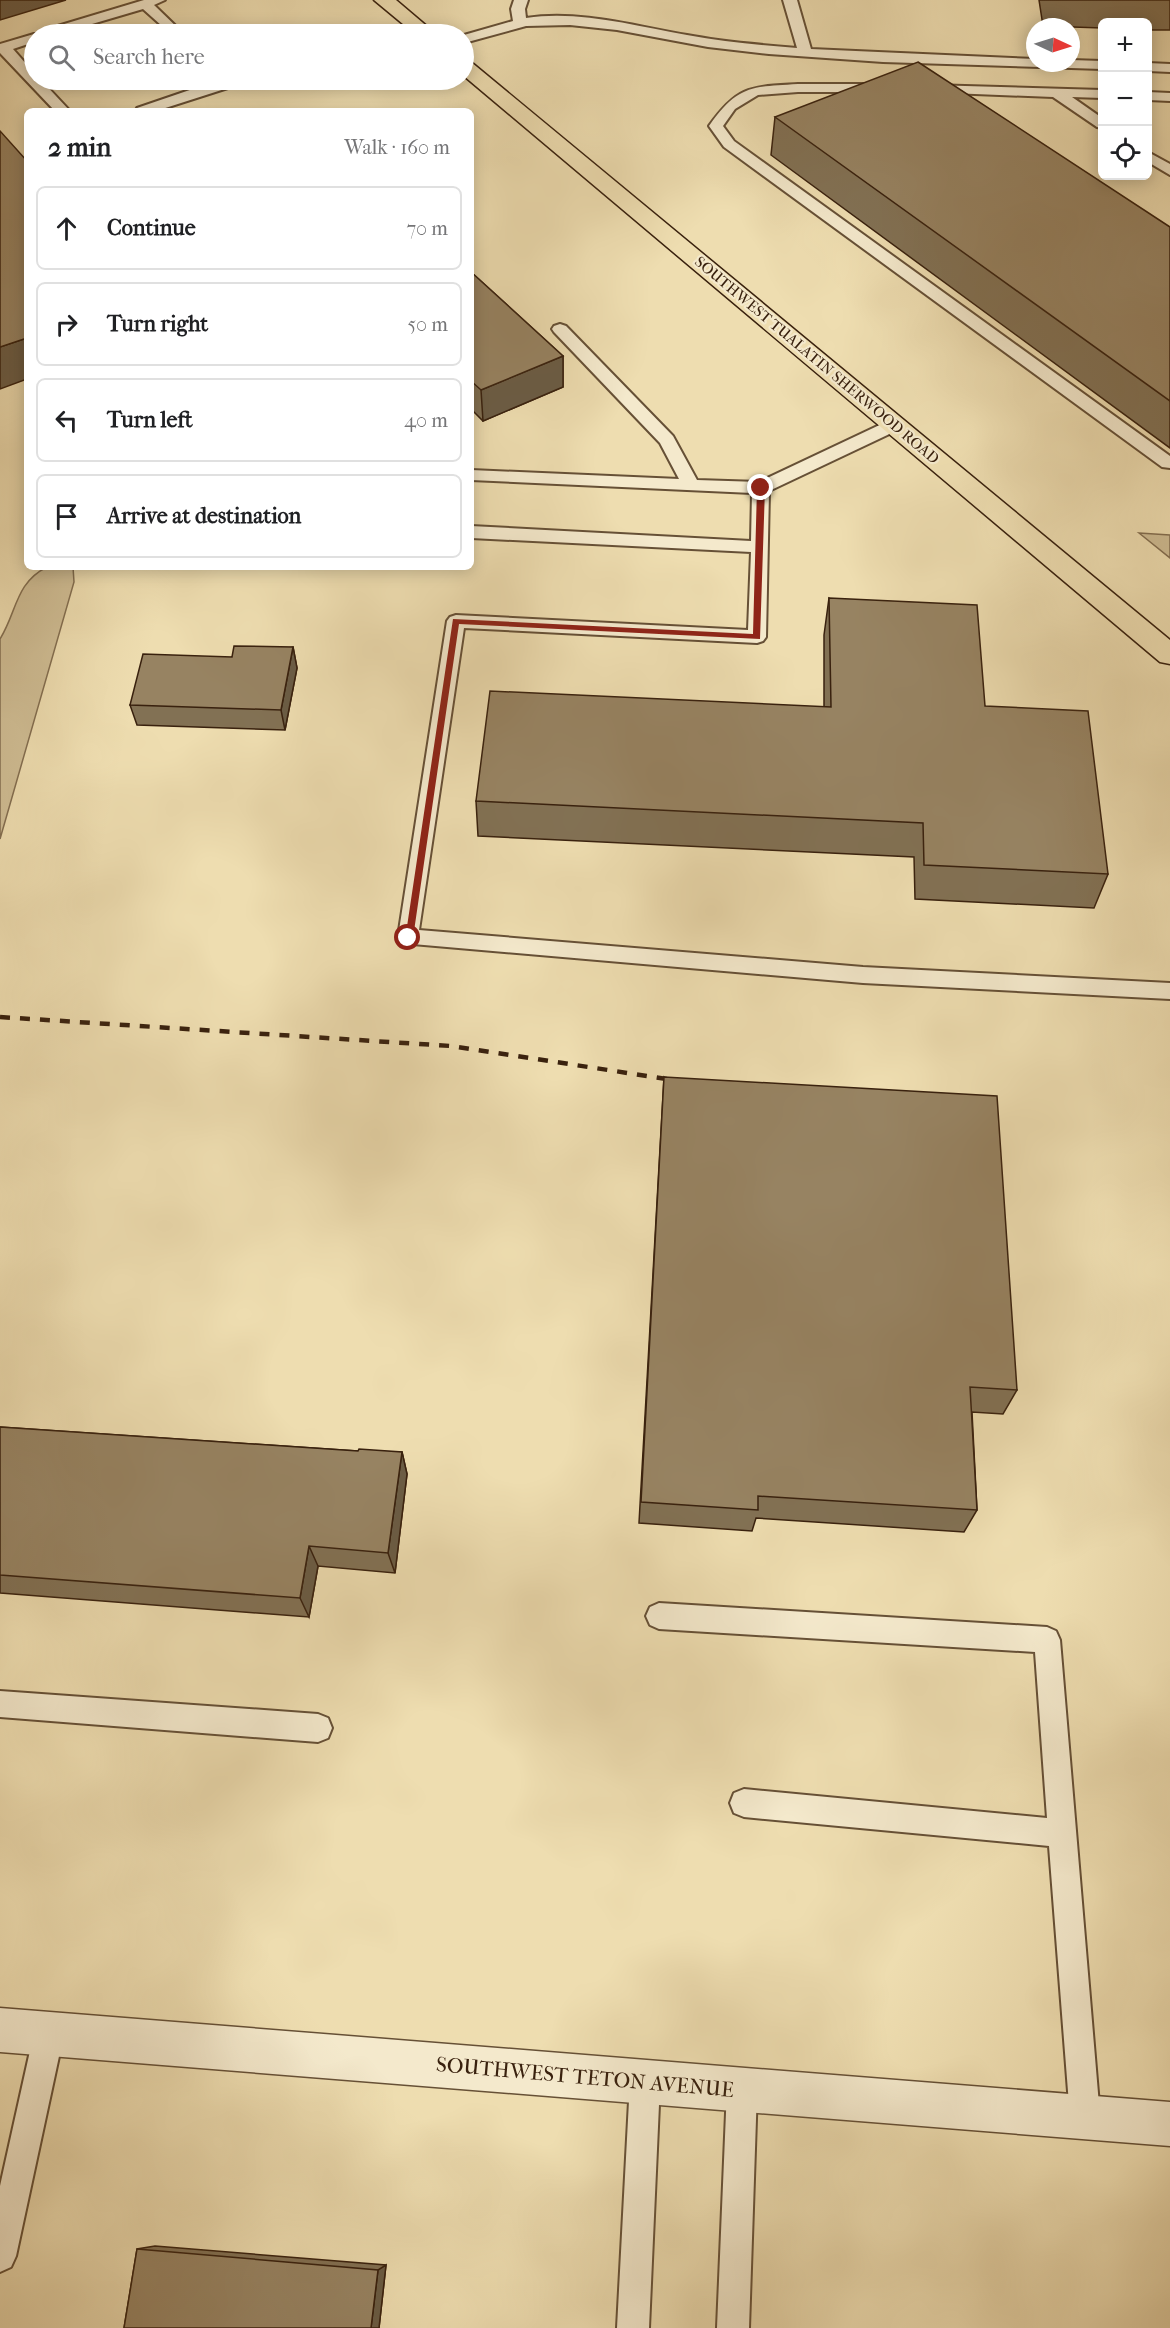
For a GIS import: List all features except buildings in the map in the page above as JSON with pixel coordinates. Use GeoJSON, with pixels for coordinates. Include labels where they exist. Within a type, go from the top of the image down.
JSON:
{"type":"FeatureCollection","features":[{"type":"Feature","properties":{"kind":"highway"},"geometry":{"type":"LineString","coordinates":[[384,0],[414,24]]}},
{"type":"Feature","properties":{"kind":"highway","name":"SOUTHWEST TUALATIN SHERWOOD ROAD"},"geometry":{"type":"LineString","coordinates":[[474,74],[1170,655]]}},
{"type":"Feature","properties":{"kind":"street","name":"SOUTHWEST TETON AVENUE"},"geometry":{"type":"LineString","coordinates":[[0,2030],[1170,2124]]}},
{"type":"Feature","properties":{"kind":"lane"},"geometry":{"type":"LineString","coordinates":[[520,24],[518,9],[521,0]]}},
{"type":"Feature","properties":{"kind":"lane"},"geometry":{"type":"LineString","coordinates":[[790,0],[805,52]]}},
{"type":"Feature","properties":{"kind":"lane"},"geometry":{"type":"LineString","coordinates":[[79,24],[152,2],[170,24]]}},
{"type":"Feature","properties":{"kind":"lane"},"geometry":{"type":"LineString","coordinates":[[474,36],[520,24],[546,20],[579,22],[731,46],[805,52],[1026,63]]}},
{"type":"Feature","properties":{"kind":"lane"},"geometry":{"type":"LineString","coordinates":[[24,41],[2,48],[24,71]]}},
{"type":"Feature","properties":{"kind":"lane"},"geometry":{"type":"LineString","coordinates":[[1080,64],[1098,65]]}},
{"type":"Feature","properties":{"kind":"lane"},"geometry":{"type":"LineString","coordinates":[[1152,67],[1170,68]]}},
{"type":"Feature","properties":{"kind":"lane"},"geometry":{"type":"LineString","coordinates":[[895,88],[808,87],[755,91],[730,106],[716,126],[729,144],[1168,463]]}},
{"type":"Feature","properties":{"kind":"lane"},"geometry":{"type":"LineString","coordinates":[[918,89],[1098,94]]}},
{"type":"Feature","properties":{"kind":"lane"},"geometry":{"type":"LineString","coordinates":[[43,90],[60,108]]}},
{"type":"Feature","properties":{"kind":"lane"},"geometry":{"type":"LineString","coordinates":[[151,108],[205,90]]}},
{"type":"Feature","properties":{"kind":"lane"},"geometry":{"type":"LineString","coordinates":[[1057,93],[1098,121]]}},
{"type":"Feature","properties":{"kind":"lane"},"geometry":{"type":"LineString","coordinates":[[1152,96],[1170,97]]}},
{"type":"Feature","properties":{"kind":"lane"},"geometry":{"type":"LineString","coordinates":[[1152,159],[1170,171]]}},
{"type":"Feature","properties":{"kind":"lane"},"geometry":{"type":"LineString","coordinates":[[560,329],[667,440],[691,485]]}},
{"type":"Feature","properties":{"kind":"lane"},"geometry":{"type":"LineString","coordinates":[[474,475],[761,488],[894,425]]}},
{"type":"Feature","properties":{"kind":"lane"},"geometry":{"type":"LineString","coordinates":[[761,488],[757,637],[456,621],[408,938],[863,975],[1170,991]]}},
{"type":"Feature","properties":{"kind":"lane"},"geometry":{"type":"LineString","coordinates":[[474,532],[760,547]]}},
{"type":"Feature","properties":{"kind":"lane"},"geometry":{"type":"LineString","coordinates":[[659,1616],[1047,1640],[1085,2117]]}},
{"type":"Feature","properties":{"kind":"lane"},"geometry":{"type":"LineString","coordinates":[[0,1704],[318,1728]]}},
{"type":"Feature","properties":{"kind":"lane"},"geometry":{"type":"LineString","coordinates":[[744,1803],[1062,1833]]}},
{"type":"Feature","properties":{"kind":"lane"},"geometry":{"type":"LineString","coordinates":[[0,2256],[49,2033]]}},
{"type":"Feature","properties":{"kind":"lane"},"geometry":{"type":"LineString","coordinates":[[633,2328],[645,2082]]}},
{"type":"Feature","properties":{"kind":"lane"},"geometry":{"type":"LineString","coordinates":[[734,2328],[742,2090]]}},
{"type":"Feature","properties":{"kind":"shaded area"},"geometry":{"type":"Polygon","coordinates":[[[1139,533],[1170,535],[1170,558],[1139,533]]]}},
{"type":"Feature","properties":{"kind":"shaded area"},"geometry":{"type":"Polygon","coordinates":[[[42,570],[73,570],[74,582],[0,839],[0,639],[18,599],[36,574],[42,570]]]}},
{"type":"Feature","properties":{"kind":"railway"},"geometry":{"type":"LineString","coordinates":[[0,1017],[451,1046],[680,1081]]}},
{"type":"Feature","properties":{"kind":"route"},"geometry":{"type":"LineString","coordinates":[[408,938],[456,621],[757,637],[761,488]]}}]}
